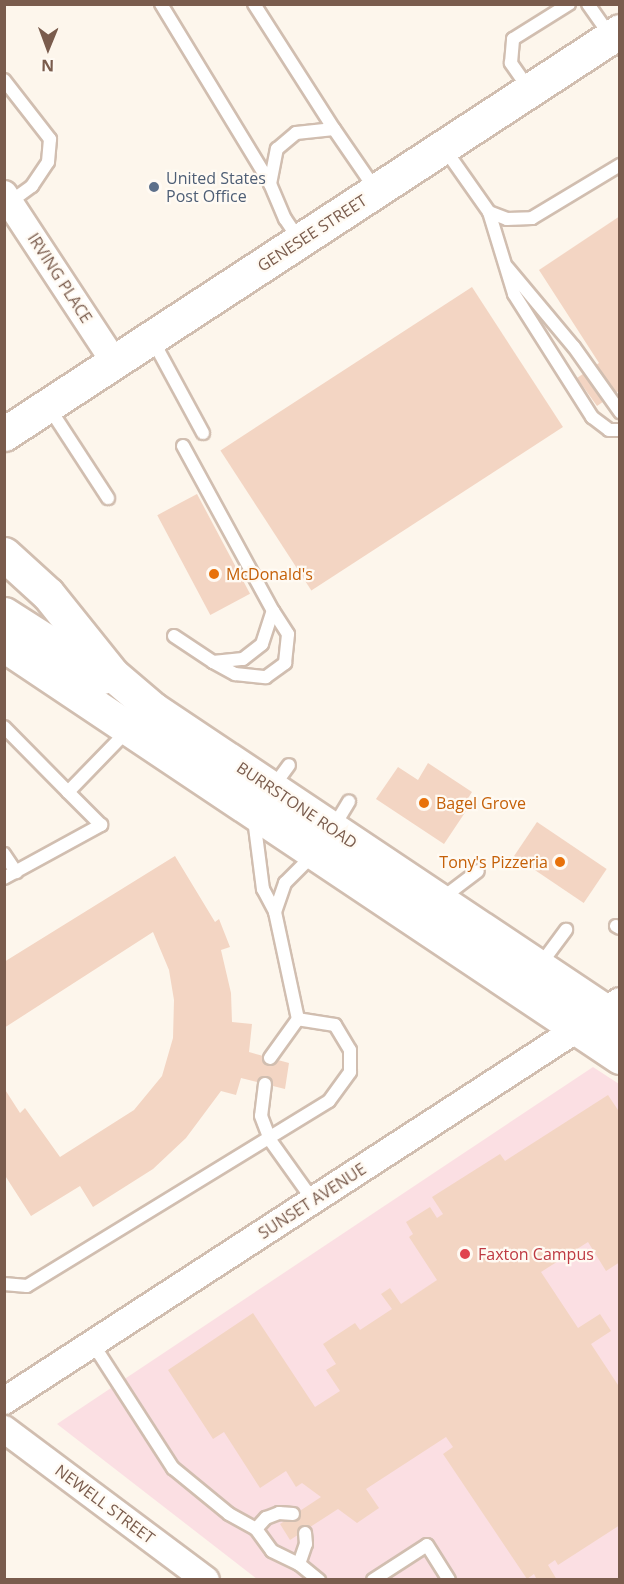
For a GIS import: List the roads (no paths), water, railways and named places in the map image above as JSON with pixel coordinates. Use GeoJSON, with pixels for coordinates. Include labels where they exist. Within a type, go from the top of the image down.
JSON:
{"type":"FeatureCollection","features":[{"type":"Feature","properties":{"kind":"street","name":"GENESEE STREET"},"geometry":{"type":"LineString","coordinates":[[4,434],[615,33]]}},
{"type":"Feature","properties":{"kind":"street","name":"IRVING PLACE"},"geometry":{"type":"LineString","coordinates":[[7,198],[115,363]]}},
{"type":"Feature","properties":{"kind":"street","name":"BURRSTONE ROAD"},"geometry":{"type":"LineString","coordinates":[[4,554],[48,594],[112,674],[141,719]]}},
{"type":"Feature","properties":{"kind":"street"},"geometry":{"type":"LineString","coordinates":[[4,614],[141,719]]}},
{"type":"Feature","properties":{"kind":"street","name":"BURRSTONE ROAD"},"geometry":{"type":"LineString","coordinates":[[4,645],[141,719],[268,793],[324,841],[431,913],[576,1029],[620,1057]]}},
{"type":"Feature","properties":{"kind":"street","name":"BURRSTONE ROAD"},"geometry":{"type":"LineString","coordinates":[[431,913],[538,967],[614,1011]]}},
{"type":"Feature","properties":{"kind":"street","name":"SUNSET AVENUE"},"geometry":{"type":"LineString","coordinates":[[4,1401],[576,1029],[614,1011]]}},
{"type":"Feature","properties":{"kind":"street","name":"NEWELL STREET"},"geometry":{"type":"LineString","coordinates":[[4,1429],[206,1580]]}},
{"type":"Feature","properties":{"kind":"lane"},"geometry":{"type":"LineString","coordinates":[[161,4],[270,184],[285,219],[300,241]]}},
{"type":"Feature","properties":{"kind":"lane"},"geometry":{"type":"LineString","coordinates":[[254,4],[376,191]]}},
{"type":"Feature","properties":{"kind":"lane"},"geometry":{"type":"LineString","coordinates":[[530,90],[511,63],[513,39],[569,4]]}},
{"type":"Feature","properties":{"kind":"lane"},"geometry":{"type":"LineString","coordinates":[[588,4],[615,33]]}},
{"type":"Feature","properties":{"kind":"lane"},"geometry":{"type":"LineString","coordinates":[[4,80],[50,139],[48,162],[32,186],[7,198]]}},
{"type":"Feature","properties":{"kind":"lane"},"geometry":{"type":"LineString","coordinates":[[270,184],[277,149],[296,133],[334,129]]}},
{"type":"Feature","properties":{"kind":"lane"},"geometry":{"type":"LineString","coordinates":[[444,147],[489,212],[501,259],[514,294],[592,417],[609,430],[620,430]]}},
{"type":"Feature","properties":{"kind":"lane"},"geometry":{"type":"LineString","coordinates":[[489,212],[507,219],[532,218],[620,165]]}},
{"type":"Feature","properties":{"kind":"lane"},"geometry":{"type":"LineString","coordinates":[[501,259],[574,347],[620,412]]}},
{"type":"Feature","properties":{"kind":"lane"},"geometry":{"type":"LineString","coordinates":[[152,339],[203,433]]}},
{"type":"Feature","properties":{"kind":"lane"},"geometry":{"type":"LineString","coordinates":[[48,406],[108,498]]}},
{"type":"Feature","properties":{"kind":"lane"},"geometry":{"type":"LineString","coordinates":[[174,636],[235,674],[266,677],[285,663],[288,634],[183,446]]}},
{"type":"Feature","properties":{"kind":"lane"},"geometry":{"type":"LineString","coordinates":[[213,662],[243,659],[262,644],[273,610]]}},
{"type":"Feature","properties":{"kind":"lane"},"geometry":{"type":"LineString","coordinates":[[69,792],[141,719]]}},
{"type":"Feature","properties":{"kind":"lane"},"geometry":{"type":"LineString","coordinates":[[4,727],[101,825],[10,875],[4,854]]}},
{"type":"Feature","properties":{"kind":"lane"},"geometry":{"type":"LineString","coordinates":[[268,793],[263,890],[275,912],[298,1018],[270,1058]]}},
{"type":"Feature","properties":{"kind":"lane"},"geometry":{"type":"LineString","coordinates":[[275,912],[285,884],[324,841],[349,801]]}},
{"type":"Feature","properties":{"kind":"lane"},"geometry":{"type":"LineString","coordinates":[[431,913],[478,871]]}},
{"type":"Feature","properties":{"kind":"lane"},"geometry":{"type":"LineString","coordinates":[[538,967],[566,930]]}},
{"type":"Feature","properties":{"kind":"lane"},"geometry":{"type":"LineString","coordinates":[[4,1284],[27,1286],[270,1140],[329,1101],[350,1072],[350,1050],[335,1025],[298,1018]]}},
{"type":"Feature","properties":{"kind":"lane"},"geometry":{"type":"LineString","coordinates":[[265,1084],[261,1116],[270,1140],[313,1200]]}},
{"type":"Feature","properties":{"kind":"lane"},"geometry":{"type":"LineString","coordinates":[[93,1344],[173,1468],[229,1514],[256,1529],[272,1551],[300,1563],[319,1580]]}},
{"type":"Feature","properties":{"kind":"lane"},"geometry":{"type":"LineString","coordinates":[[256,1529],[279,1513],[293,1514]]}},
{"type":"Feature","properties":{"kind":"lane"},"geometry":{"type":"LineString","coordinates":[[300,1563],[306,1544],[305,1533]]}},
{"type":"Feature","properties":{"kind":"lane"},"geometry":{"type":"LineString","coordinates":[[374,1580],[427,1545],[449,1580]]}},
{"type":"Feature","properties":{"kind":"place","name":"United States Post Office"},"geometry":{"type":"Point","coordinates":[154,187]}},
{"type":"Feature","properties":{"kind":"place","name":"McDonald's"},"geometry":{"type":"Point","coordinates":[214,574]}},
{"type":"Feature","properties":{"kind":"place","name":"Bagel Grove"},"geometry":{"type":"Point","coordinates":[424,803]}},
{"type":"Feature","properties":{"kind":"place","name":"Tony's Pizzeria"},"geometry":{"type":"Point","coordinates":[560,862]}},
{"type":"Feature","properties":{"kind":"place","name":"Faxton Campus"},"geometry":{"type":"Point","coordinates":[465,1254]}}]}
